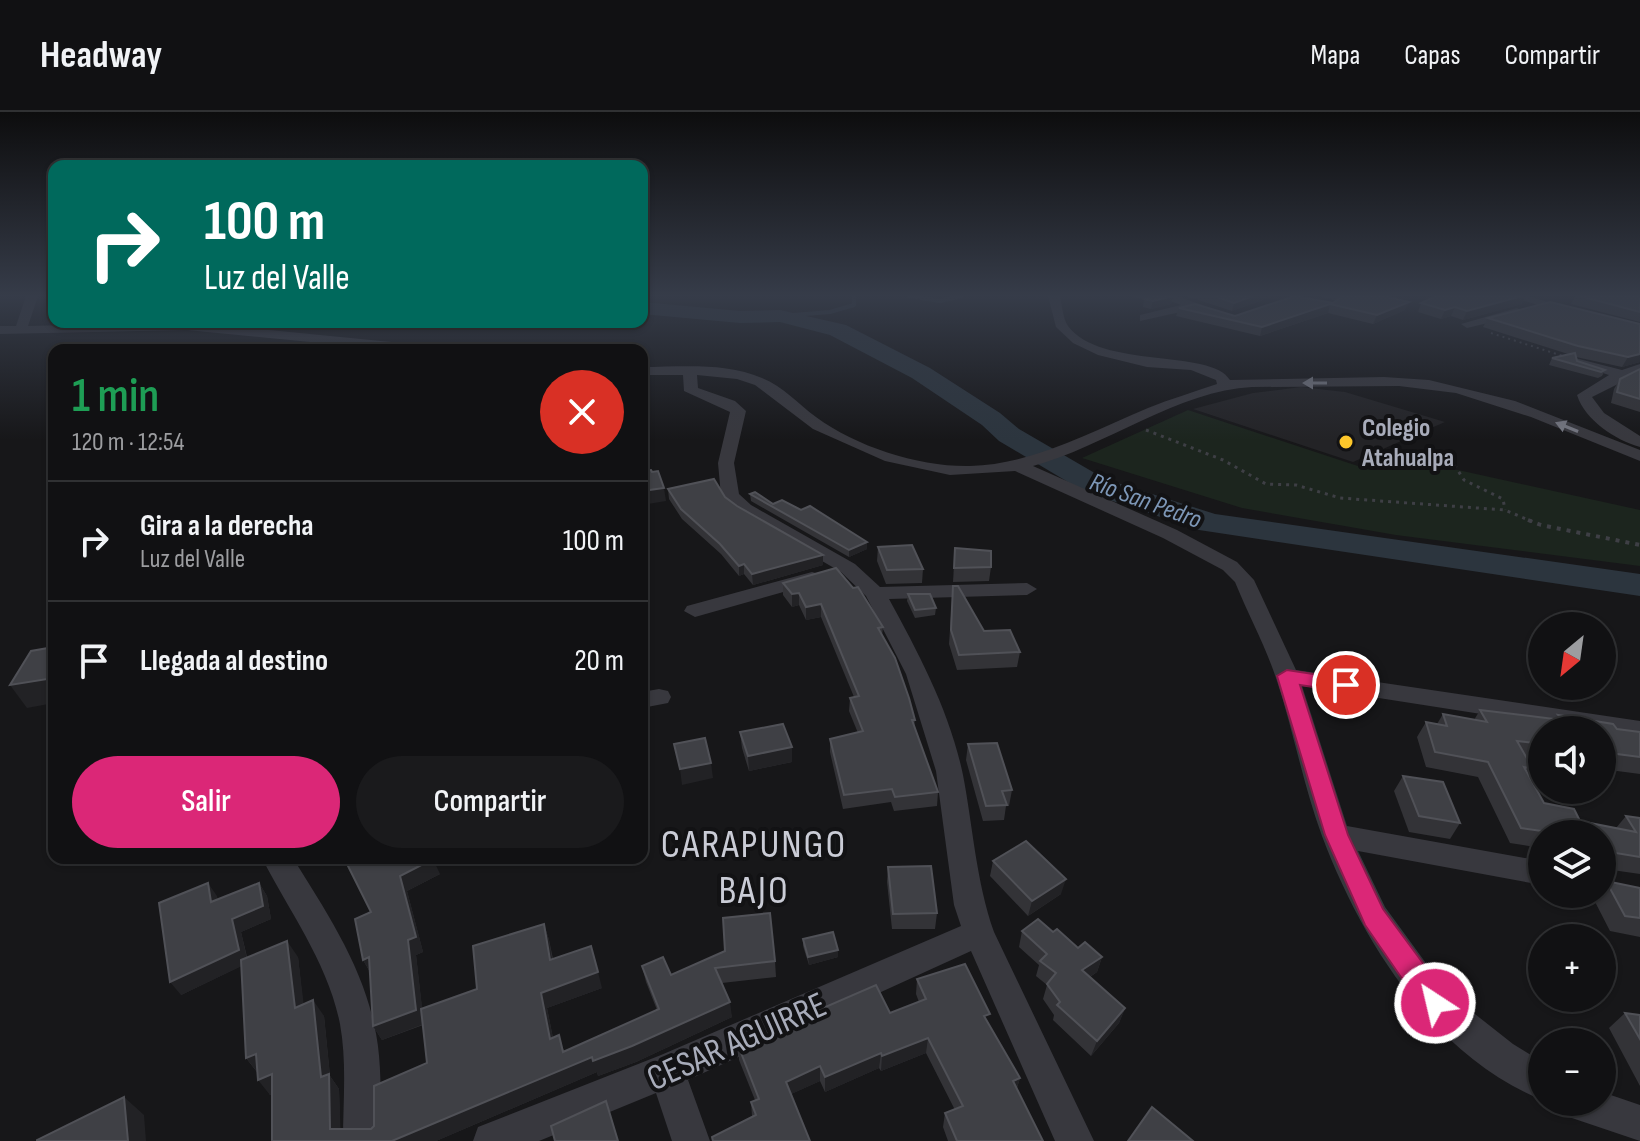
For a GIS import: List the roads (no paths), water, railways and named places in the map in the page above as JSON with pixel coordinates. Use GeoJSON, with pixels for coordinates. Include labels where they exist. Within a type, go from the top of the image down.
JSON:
{"type":"FeatureCollection","features":[{"type":"Feature","properties":{"kind":"street"},"geometry":{"type":"LineString","coordinates":[[1088,344],[1125,359],[1193,366],[1210,371],[1222,378],[1224,385]]}},
{"type":"Feature","properties":{"kind":"street"},"geometry":{"type":"LineString","coordinates":[[1580,361],[1640,385]]}},
{"type":"Feature","properties":{"kind":"street"},"geometry":{"type":"LineString","coordinates":[[1640,368],[1584,395],[1585,404],[1640,442]]}},
{"type":"Feature","properties":{"kind":"street"},"geometry":{"type":"LineString","coordinates":[[648,371],[726,373],[752,378],[778,392],[819,426],[891,457],[918,465],[970,471],[1024,464],[1081,446],[1224,385],[1430,384],[1505,403],[1640,456]]}},
{"type":"Feature","properties":{"kind":"street"},"geometry":{"type":"LineString","coordinates":[[690,372],[689,388],[730,404],[738,411],[726,463],[730,496],[745,509],[848,568],[875,593],[918,674],[949,771],[969,905],[1075,1141]]}},
{"type":"Feature","properties":{"kind":"street"},"geometry":{"type":"LineString","coordinates":[[1024,464],[1230,566],[1250,592],[1287,676],[1336,835],[1374,917],[1435,1003],[1500,1057],[1528,1074]]}},
{"type":"Feature","properties":{"kind":"street"},"geometry":{"type":"LineString","coordinates":[[695,611],[848,568]]}},
{"type":"Feature","properties":{"kind":"street"},"geometry":{"type":"LineString","coordinates":[[875,593],[1027,589]]}},
{"type":"Feature","properties":{"kind":"street"},"geometry":{"type":"LineString","coordinates":[[1287,676],[1640,730]]}},
{"type":"Feature","properties":{"kind":"street"},"geometry":{"type":"LineString","coordinates":[[1336,835],[1528,870]]}},
{"type":"Feature","properties":{"kind":"street"},"geometry":{"type":"LineString","coordinates":[[281,864],[337,960],[347,986],[357,1026],[362,1141]]}},
{"type":"Feature","properties":{"kind":"street","name":"CESAR AGUIRRE"},"geometry":{"type":"LineString","coordinates":[[492,1141],[667,1071],[979,933]]}},
{"type":"Feature","properties":{"kind":"street"},"geometry":{"type":"LineString","coordinates":[[667,1071],[691,1141]]}},
{"type":"Feature","properties":{"kind":"street"},"geometry":{"type":"LineString","coordinates":[[1616,1116],[1640,1124]]}},
{"type":"Feature","properties":{"kind":"waterway","name":"Río San Pedro"},"geometry":{"type":"LineString","coordinates":[[865,344],[921,373],[991,419],[1009,435],[1094,485],[1210,523],[1640,585]]}},
{"type":"Feature","properties":{"kind":"place","name":"Colegio Atahualpa"},"geometry":{"type":"Point","coordinates":[1346,442]}},
{"type":"Feature","properties":{"kind":"district","name":"CARAPUNGO BAJO"},"geometry":{"type":"Point","coordinates":[754,866]}}]}
